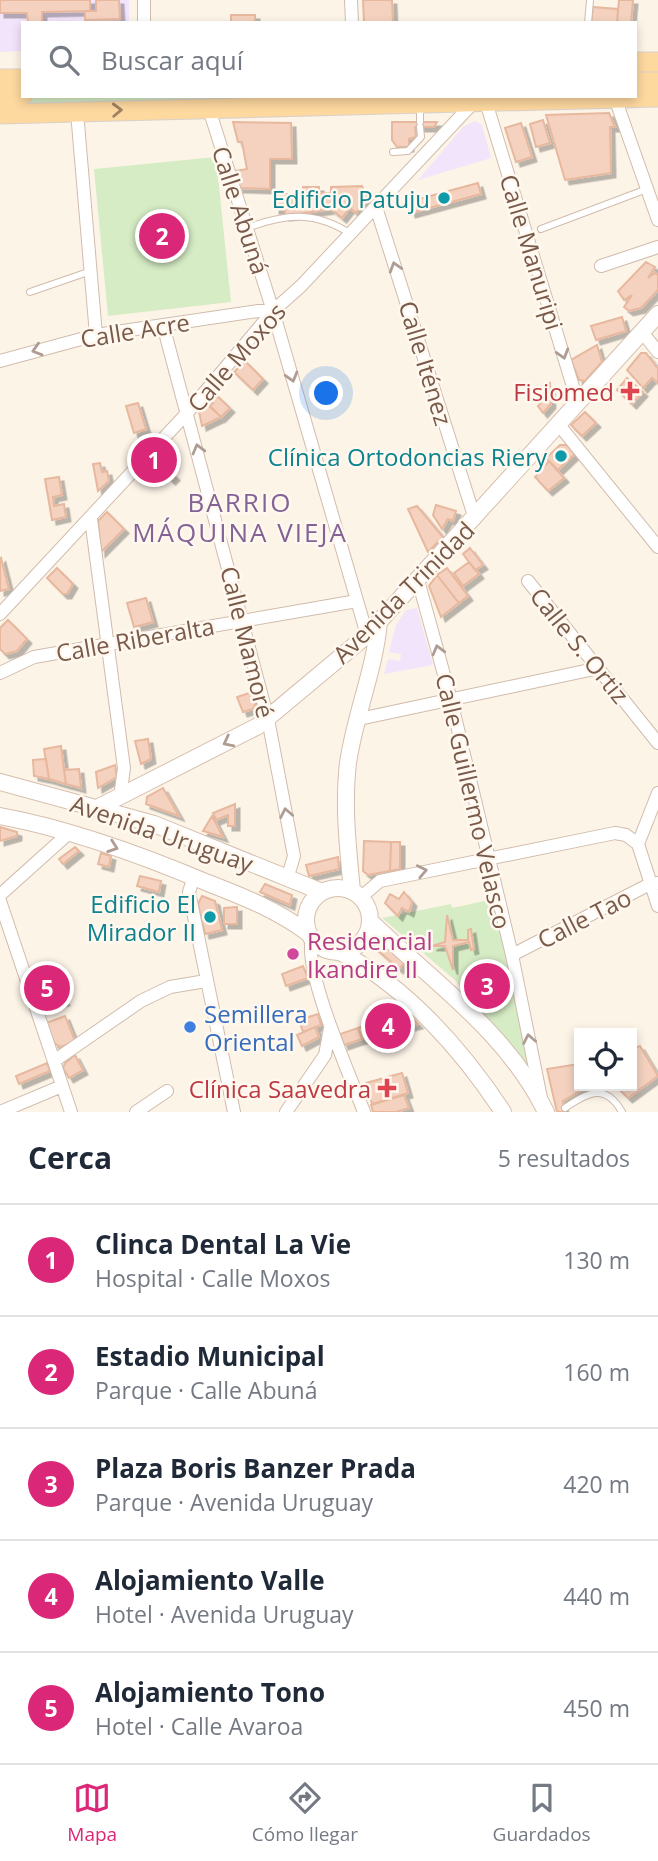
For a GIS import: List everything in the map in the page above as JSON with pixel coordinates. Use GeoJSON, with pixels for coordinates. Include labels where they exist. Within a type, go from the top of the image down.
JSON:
{"type":"FeatureCollection","features":[{"type":"Feature","properties":{"kind":"main road"},"geometry":{"type":"LineString","coordinates":[[637,62],[658,62]]}},
{"type":"Feature","properties":{"kind":"main road"},"geometry":{"type":"LineString","coordinates":[[0,79],[21,79]]}},
{"type":"Feature","properties":{"kind":"main road"},"geometry":{"type":"LineString","coordinates":[[637,82],[658,82]]}},
{"type":"Feature","properties":{"kind":"main road"},"geometry":{"type":"LineString","coordinates":[[0,95],[21,95]]}},
{"type":"Feature","properties":{"kind":"main road"},"geometry":{"type":"LineString","coordinates":[[637,97],[658,97]]}},
{"type":"Feature","properties":{"kind":"main road"},"geometry":{"type":"LineString","coordinates":[[0,114],[209,108],[420,117],[480,102],[549,98]]}},
{"type":"Feature","properties":{"kind":"main road","name":"Avenida Trinidad"},"geometry":{"type":"LineString","coordinates":[[99,807],[268,719],[367,635],[475,519],[658,314]]}},
{"type":"Feature","properties":{"kind":"main road"},"geometry":{"type":"LineString","coordinates":[[379,621],[372,673],[349,762],[345,813],[356,894],[370,921],[455,995],[492,1035],[544,1109]]}},
{"type":"Feature","properties":{"kind":"main road"},"geometry":{"type":"LineString","coordinates":[[341,657],[351,653],[364,656],[371,664],[372,673]]}},
{"type":"Feature","properties":{"kind":"main road","name":"Avenida Uruguay"},"geometry":{"type":"LineString","coordinates":[[0,782],[154,824],[322,892]]}},
{"type":"Feature","properties":{"kind":"main road","name":"Avenida Uruguay"},"geometry":{"type":"LineString","coordinates":[[0,816],[69,833],[194,876],[276,911],[310,936]]}},
{"type":"Feature","properties":{"kind":"main road"},"geometry":{"type":"LineString","coordinates":[[356,894],[342,888],[322,892],[307,912],[310,936],[320,947],[340,952],[361,962],[423,1014],[461,1055],[503,1112]]}},
{"type":"Feature","properties":{"kind":"main road"},"geometry":{"type":"LineString","coordinates":[[340,952],[359,944],[368,933],[370,921]]}},
{"type":"Feature","properties":{"kind":"street"},"geometry":{"type":"LineString","coordinates":[[144,0],[144,21]]}},
{"type":"Feature","properties":{"kind":"street"},"geometry":{"type":"LineString","coordinates":[[351,0],[352,21]]}},
{"type":"Feature","properties":{"kind":"street"},"geometry":{"type":"LineString","coordinates":[[615,98],[658,220]]}},
{"type":"Feature","properties":{"kind":"street","name":"Calle Moxos"},"geometry":{"type":"LineString","coordinates":[[0,614],[188,412],[273,311],[480,102]]}},
{"type":"Feature","properties":{"kind":"street","name":"Calle Manuripi"},"geometry":{"type":"LineString","coordinates":[[480,102],[578,403]]}},
{"type":"Feature","properties":{"kind":"street","name":"Calle Abuná"},"geometry":{"type":"LineString","coordinates":[[209,108],[273,311],[367,635]]}},
{"type":"Feature","properties":{"kind":"street"},"geometry":{"type":"LineString","coordinates":[[77,112],[96,335]]}},
{"type":"Feature","properties":{"kind":"street","name":"Calle Iténez"},"geometry":{"type":"LineString","coordinates":[[376,207],[475,519]]}},
{"type":"Feature","properties":{"kind":"street"},"geometry":{"type":"LineString","coordinates":[[601,266],[658,247]]}},
{"type":"Feature","properties":{"kind":"street","name":"Calle Acre"},"geometry":{"type":"LineString","coordinates":[[0,361],[96,335],[273,311]]}},
{"type":"Feature","properties":{"kind":"street","name":"Calle Mamoré"},"geometry":{"type":"LineString","coordinates":[[163,325],[244,620],[268,719],[294,856],[287,879]]}},
{"type":"Feature","properties":{"kind":"street"},"geometry":{"type":"LineString","coordinates":[[642,332],[658,352]]}},
{"type":"Feature","properties":{"kind":"street"},"geometry":{"type":"LineString","coordinates":[[559,425],[658,547]]}},
{"type":"Feature","properties":{"kind":"street"},"geometry":{"type":"LineString","coordinates":[[91,519],[124,768],[120,797]]}},
{"type":"Feature","properties":{"kind":"street","name":"Calle Guillermo Velasco"},"geometry":{"type":"LineString","coordinates":[[418,580],[451,700],[512,955],[544,1109]]}},
{"type":"Feature","properties":{"kind":"street","name":"Calle S. Ortiz"},"geometry":{"type":"LineString","coordinates":[[528,581],[658,743]]}},
{"type":"Feature","properties":{"kind":"street","name":"Calle Riberalta"},"geometry":{"type":"LineString","coordinates":[[0,673],[34,657],[357,601]]}},
{"type":"Feature","properties":{"kind":"street"},"geometry":{"type":"LineString","coordinates":[[359,719],[599,668]]}},
{"type":"Feature","properties":{"kind":"street"},"geometry":{"type":"LineString","coordinates":[[638,844],[658,793]]}},
{"type":"Feature","properties":{"kind":"street"},"geometry":{"type":"LineString","coordinates":[[0,895],[69,833]]}},
{"type":"Feature","properties":{"kind":"street"},"geometry":{"type":"LineString","coordinates":[[356,894],[380,881],[615,833],[626,835],[638,844],[654,884],[658,906]]}},
{"type":"Feature","properties":{"kind":"street"},"geometry":{"type":"LineString","coordinates":[[194,876],[189,892],[234,1112]]}},
{"type":"Feature","properties":{"kind":"street","name":"Calle Tao"},"geometry":{"type":"LineString","coordinates":[[512,955],[654,884]]}},
{"type":"Feature","properties":{"kind":"street"},"geometry":{"type":"LineString","coordinates":[[0,901],[71,1112]]}},
{"type":"Feature","properties":{"kind":"street"},"geometry":{"type":"LineString","coordinates":[[310,936],[311,960],[331,1024],[364,1112]]}},
{"type":"Feature","properties":{"kind":"street"},"geometry":{"type":"LineString","coordinates":[[54,1061],[141,1001],[170,987],[206,981]]}},
{"type":"Feature","properties":{"kind":"street"},"geometry":{"type":"LineString","coordinates":[[286,1112],[325,1055],[331,1024]]}},
{"type":"Feature","properties":{"kind":"street"},"geometry":{"type":"LineString","coordinates":[[0,1112],[62,1086]]}},
{"type":"Feature","properties":{"kind":"street"},"geometry":{"type":"LineString","coordinates":[[136,1112],[167,1091]]}},
{"type":"Feature","properties":{"kind":"lane"},"geometry":{"type":"LineString","coordinates":[[588,21],[590,0]]}},
{"type":"Feature","properties":{"kind":"lane"},"geometry":{"type":"LineString","coordinates":[[393,152],[408,151],[421,137],[420,117]]}},
{"type":"Feature","properties":{"kind":"lane"},"geometry":{"type":"LineString","coordinates":[[541,229],[647,189]]}},
{"type":"Feature","properties":{"kind":"lane"},"geometry":{"type":"LineString","coordinates":[[247,228],[276,220],[312,216],[323,217],[351,234]]}},
{"type":"Feature","properties":{"kind":"lane"},"geometry":{"type":"LineString","coordinates":[[30,292],[91,271]]}},
{"type":"Feature","properties":{"kind":"lane"},"geometry":{"type":"LineString","coordinates":[[565,1108],[586,1094],[594,1093],[606,1095],[616,1101],[622,1112]]}},
{"type":"Feature","properties":{"kind":"shaded area"},"geometry":{"type":"Polygon","coordinates":[[[0,0],[129,0],[129,21],[21,21],[21,51],[0,52],[0,0]]]}},
{"type":"Feature","properties":{"kind":"shaded area"},"geometry":{"type":"Polygon","coordinates":[[[475,121],[482,125],[491,158],[418,180],[463,127],[475,121]]]}},
{"type":"Feature","properties":{"kind":"shaded area"},"geometry":{"type":"Polygon","coordinates":[[[417,608],[433,665],[384,674],[388,659],[400,661],[401,654],[389,652],[396,625],[406,610],[417,608]]]}},
{"type":"Feature","properties":{"kind":"green space"},"geometry":{"type":"Polygon","coordinates":[[[39,98],[356,98],[0,107],[0,99],[39,98]]]}},
{"type":"Feature","properties":{"kind":"green space"},"geometry":{"type":"Polygon","coordinates":[[[216,157],[231,302],[108,316],[94,169],[216,157]]]}},
{"type":"Feature","properties":{"kind":"green space"},"geometry":{"type":"Polygon","coordinates":[[[494,899],[528,1062],[521,1066],[456,981],[382,918],[451,904],[452,908],[494,899]]]}},
{"type":"Feature","properties":{"kind":"building"},"geometry":{"type":"Polygon","coordinates":[[[0,0],[90,0],[90,11],[42,12],[42,21],[28,21],[27,13],[0,13],[0,0]]]}},
{"type":"Feature","properties":{"kind":"building"},"geometry":{"type":"Polygon","coordinates":[[[96,0],[119,0],[120,19],[85,20],[85,11],[96,11],[96,0]]]}},
{"type":"Feature","properties":{"kind":"building"},"geometry":{"type":"Polygon","coordinates":[[[363,0],[392,0],[393,21],[364,21],[363,0]]]}},
{"type":"Feature","properties":{"kind":"building"},"geometry":{"type":"Polygon","coordinates":[[[619,0],[633,0],[631,21],[617,21],[619,0]]]}},
{"type":"Feature","properties":{"kind":"building"},"geometry":{"type":"Polygon","coordinates":[[[593,7],[618,9],[617,21],[591,21],[593,7]]]}},
{"type":"Feature","properties":{"kind":"building"},"geometry":{"type":"Polygon","coordinates":[[[231,15],[255,15],[255,21],[231,21],[231,15]]]}},
{"type":"Feature","properties":{"kind":"building"},"geometry":{"type":"Polygon","coordinates":[[[609,113],[615,127],[610,127],[611,173],[565,180],[546,115],[609,113]]]}},
{"type":"Feature","properties":{"kind":"building"},"geometry":{"type":"Polygon","coordinates":[[[543,120],[550,143],[536,147],[530,124],[543,120]]]}},
{"type":"Feature","properties":{"kind":"building"},"geometry":{"type":"Polygon","coordinates":[[[233,122],[291,123],[292,159],[270,159],[270,189],[239,188],[235,171],[247,169],[242,142],[238,142],[233,122]]]}},
{"type":"Feature","properties":{"kind":"building"},"geometry":{"type":"Polygon","coordinates":[[[392,122],[437,122],[434,127],[415,127],[416,137],[409,139],[409,147],[397,147],[392,140],[392,122]]]}},
{"type":"Feature","properties":{"kind":"building"},"geometry":{"type":"Polygon","coordinates":[[[521,123],[532,157],[516,162],[505,128],[521,123]]]}},
{"type":"Feature","properties":{"kind":"building","name":"Edificio Patuju"},"geometry":{"type":"Polygon","coordinates":[[[478,183],[481,194],[411,213],[408,202],[478,183]]]}},
{"type":"Feature","properties":{"kind":"building"},"geometry":{"type":"Polygon","coordinates":[[[362,186],[367,200],[356,213],[350,208],[342,218],[331,209],[285,216],[285,209],[275,209],[275,194],[303,194],[303,187],[319,187],[319,193],[331,193],[331,187],[362,186]]]}},
{"type":"Feature","properties":{"kind":"building"},"geometry":{"type":"Polygon","coordinates":[[[646,262],[655,267],[648,278],[655,273],[658,275],[658,290],[641,308],[629,311],[624,307],[632,295],[624,300],[618,291],[646,262]]]}},
{"type":"Feature","properties":{"kind":"building"},"geometry":{"type":"Polygon","coordinates":[[[622,317],[626,331],[596,340],[591,326],[622,317]]]}},
{"type":"Feature","properties":{"kind":"building"},"geometry":{"type":"Polygon","coordinates":[[[597,345],[602,362],[585,381],[579,380],[571,360],[597,345]]]}},
{"type":"Feature","properties":{"kind":"building"},"geometry":{"type":"Polygon","coordinates":[[[641,353],[646,353],[658,369],[658,383],[652,378],[643,388],[627,370],[641,353]]]}},
{"type":"Feature","properties":{"kind":"building"},"geometry":{"type":"Polygon","coordinates":[[[245,361],[263,379],[253,390],[234,372],[245,361]]]}},
{"type":"Feature","properties":{"kind":"building","name":"Fisiomed"},"geometry":{"type":"Polygon","coordinates":[[[627,378],[643,392],[632,404],[617,390],[627,378]]]}},
{"type":"Feature","properties":{"kind":"building"},"geometry":{"type":"Polygon","coordinates":[[[550,383],[551,404],[543,413],[538,406],[543,400],[542,387],[550,383]]]}},
{"type":"Feature","properties":{"kind":"building"},"geometry":{"type":"Polygon","coordinates":[[[215,394],[230,408],[221,417],[210,406],[213,403],[209,400],[215,394]]]}},
{"type":"Feature","properties":{"kind":"building"},"geometry":{"type":"Polygon","coordinates":[[[138,403],[146,429],[134,433],[126,406],[138,403]]]}},
{"type":"Feature","properties":{"kind":"building"},"geometry":{"type":"Polygon","coordinates":[[[207,404],[221,417],[202,426],[199,411],[207,404]]]}},
{"type":"Feature","properties":{"kind":"building"},"geometry":{"type":"Polygon","coordinates":[[[585,412],[596,423],[582,436],[571,425],[585,412]]]}},
{"type":"Feature","properties":{"kind":"building","name":"Clínica Ortodoncias Riery"},"geometry":{"type":"Polygon","coordinates":[[[560,445],[567,445],[575,454],[558,470],[546,458],[560,445]]]}},
{"type":"Feature","properties":{"kind":"building"},"geometry":{"type":"Polygon","coordinates":[[[156,458],[175,476],[171,480],[153,462],[156,458]]]}},
{"type":"Feature","properties":{"kind":"building"},"geometry":{"type":"Polygon","coordinates":[[[549,461],[564,478],[548,491],[535,477],[549,461]]]}},
{"type":"Feature","properties":{"kind":"building"},"geometry":{"type":"Polygon","coordinates":[[[100,463],[102,472],[107,471],[109,481],[98,491],[93,464],[100,463]]]}},
{"type":"Feature","properties":{"kind":"building"},"geometry":{"type":"Polygon","coordinates":[[[59,477],[62,495],[53,497],[54,506],[64,504],[66,517],[52,520],[45,479],[59,477]]]}},
{"type":"Feature","properties":{"kind":"building"},"geometry":{"type":"Polygon","coordinates":[[[436,505],[456,511],[453,521],[448,519],[442,529],[433,515],[436,505]]]}},
{"type":"Feature","properties":{"kind":"building"},"geometry":{"type":"Polygon","coordinates":[[[417,506],[443,537],[428,552],[408,509],[417,506]]]}},
{"type":"Feature","properties":{"kind":"building"},"geometry":{"type":"Polygon","coordinates":[[[107,512],[124,529],[101,552],[98,521],[107,512]]]}},
{"type":"Feature","properties":{"kind":"building"},"geometry":{"type":"Polygon","coordinates":[[[470,548],[483,565],[475,570],[463,554],[470,548]]]}},
{"type":"Feature","properties":{"kind":"building"},"geometry":{"type":"Polygon","coordinates":[[[0,559],[9,589],[0,591],[0,559]]]}},
{"type":"Feature","properties":{"kind":"building"},"geometry":{"type":"Polygon","coordinates":[[[469,562],[479,574],[463,586],[454,573],[469,562]]]}},
{"type":"Feature","properties":{"kind":"building"},"geometry":{"type":"Polygon","coordinates":[[[57,568],[73,584],[67,594],[63,594],[47,578],[57,568]]]}},
{"type":"Feature","properties":{"kind":"building"},"geometry":{"type":"Polygon","coordinates":[[[447,568],[468,596],[459,603],[437,575],[447,568]]]}},
{"type":"Feature","properties":{"kind":"building"},"geometry":{"type":"Polygon","coordinates":[[[437,575],[459,603],[441,617],[429,586],[437,575]]]}},
{"type":"Feature","properties":{"kind":"building"},"geometry":{"type":"Polygon","coordinates":[[[146,598],[153,622],[134,627],[127,603],[146,598]]]}},
{"type":"Feature","properties":{"kind":"building"},"geometry":{"type":"Polygon","coordinates":[[[8,620],[27,639],[17,651],[5,654],[0,649],[0,628],[8,620]]]}},
{"type":"Feature","properties":{"kind":"building"},"geometry":{"type":"Polygon","coordinates":[[[252,692],[256,703],[253,709],[243,712],[237,697],[252,692]]]}},
{"type":"Feature","properties":{"kind":"building"},"geometry":{"type":"Polygon","coordinates":[[[148,739],[151,759],[141,764],[135,741],[148,739]]]}},
{"type":"Feature","properties":{"kind":"building"},"geometry":{"type":"Polygon","coordinates":[[[61,746],[66,784],[49,779],[44,749],[61,746]]]}},
{"type":"Feature","properties":{"kind":"building"},"geometry":{"type":"Polygon","coordinates":[[[46,759],[49,779],[34,776],[33,760],[46,759]]]}},
{"type":"Feature","properties":{"kind":"building"},"geometry":{"type":"Polygon","coordinates":[[[115,765],[117,777],[98,788],[96,772],[115,765]]]}},
{"type":"Feature","properties":{"kind":"building"},"geometry":{"type":"Polygon","coordinates":[[[79,769],[81,788],[66,784],[64,770],[79,769]]]}},
{"type":"Feature","properties":{"kind":"building"},"geometry":{"type":"Polygon","coordinates":[[[163,788],[179,816],[146,804],[147,797],[163,788]]]}},
{"type":"Feature","properties":{"kind":"building"},"geometry":{"type":"Polygon","coordinates":[[[235,804],[235,826],[228,826],[228,815],[216,820],[213,813],[235,804]]]}},
{"type":"Feature","properties":{"kind":"building"},"geometry":{"type":"Polygon","coordinates":[[[212,816],[223,837],[203,831],[212,816]]]}},
{"type":"Feature","properties":{"kind":"building"},"geometry":{"type":"Polygon","coordinates":[[[0,827],[17,832],[17,836],[0,841],[0,827]]]}},
{"type":"Feature","properties":{"kind":"building"},"geometry":{"type":"Polygon","coordinates":[[[364,841],[391,842],[390,871],[368,875],[363,871],[364,841]]]}},
{"type":"Feature","properties":{"kind":"building"},"geometry":{"type":"Polygon","coordinates":[[[391,842],[400,842],[400,869],[390,871],[391,842]]]}},
{"type":"Feature","properties":{"kind":"building"},"geometry":{"type":"Polygon","coordinates":[[[75,847],[79,851],[63,864],[59,859],[75,847]]]}},
{"type":"Feature","properties":{"kind":"building"},"geometry":{"type":"Polygon","coordinates":[[[101,853],[111,856],[109,867],[98,864],[101,853]]]}},
{"type":"Feature","properties":{"kind":"building"},"geometry":{"type":"Polygon","coordinates":[[[338,857],[339,869],[309,876],[306,865],[338,857]]]}},
{"type":"Feature","properties":{"kind":"building"},"geometry":{"type":"Polygon","coordinates":[[[140,876],[161,881],[159,892],[137,886],[140,876]]]}},
{"type":"Feature","properties":{"kind":"building"},"geometry":{"type":"Polygon","coordinates":[[[265,884],[292,895],[290,905],[260,892],[265,884]]]}},
{"type":"Feature","properties":{"kind":"building"},"geometry":{"type":"Polygon","coordinates":[[[404,892],[412,902],[409,912],[402,908],[398,916],[385,903],[390,894],[399,899],[404,892]]]}},
{"type":"Feature","properties":{"kind":"building","name":"Edificio El Mirador II"},"geometry":{"type":"Polygon","coordinates":[[[202,896],[215,901],[222,930],[205,934],[198,904],[202,896]]]}},
{"type":"Feature","properties":{"kind":"building"},"geometry":{"type":"Polygon","coordinates":[[[237,907],[237,924],[224,924],[224,908],[237,907]]]}},
{"type":"Feature","properties":{"kind":"building"},"geometry":{"type":"Polygon","coordinates":[[[447,915],[453,940],[468,940],[468,930],[471,929],[474,949],[471,950],[469,942],[453,946],[453,970],[445,946],[432,946],[445,942],[447,915]]]}},
{"type":"Feature","properties":{"kind":"building"},"geometry":{"type":"Polygon","coordinates":[[[382,939],[407,960],[399,969],[374,947],[382,939]]]}},
{"type":"Feature","properties":{"kind":"building"},"geometry":{"type":"Polygon","coordinates":[[[303,966],[308,978],[286,986],[282,974],[303,966]]]}},
{"type":"Feature","properties":{"kind":"building"},"geometry":{"type":"Polygon","coordinates":[[[56,980],[59,989],[39,995],[36,986],[56,980]]]}},
{"type":"Feature","properties":{"kind":"building"},"geometry":{"type":"Polygon","coordinates":[[[59,989],[65,1001],[45,1007],[41,995],[59,989]]]}},
{"type":"Feature","properties":{"kind":"building"},"geometry":{"type":"Polygon","coordinates":[[[407,1013],[418,1024],[362,1039],[358,1028],[407,1013]]]}},
{"type":"Feature","properties":{"kind":"building"},"geometry":{"type":"Polygon","coordinates":[[[318,1014],[321,1025],[303,1032],[299,1020],[318,1014]]]}},
{"type":"Feature","properties":{"kind":"building"},"geometry":{"type":"Polygon","coordinates":[[[65,1016],[75,1041],[61,1047],[54,1043],[46,1023],[65,1016]]]}},
{"type":"Feature","properties":{"kind":"building"},"geometry":{"type":"Polygon","coordinates":[[[315,1027],[319,1037],[302,1046],[297,1035],[315,1027]]]}},
{"type":"Feature","properties":{"kind":"building"},"geometry":{"type":"Polygon","coordinates":[[[358,1028],[362,1039],[344,1045],[340,1034],[358,1028]]]}},
{"type":"Feature","properties":{"kind":"building"},"geometry":{"type":"Polygon","coordinates":[[[640,1046],[658,1076],[628,1098],[621,1091],[637,1091],[637,1047],[640,1046]]]}},
{"type":"Feature","properties":{"kind":"building"},"geometry":{"type":"Polygon","coordinates":[[[75,1055],[83,1070],[69,1078],[63,1068],[75,1055]]]}},
{"type":"Feature","properties":{"kind":"building"},"geometry":{"type":"Polygon","coordinates":[[[47,1063],[50,1071],[19,1084],[16,1076],[47,1063]]]}},
{"type":"Feature","properties":{"kind":"building"},"geometry":{"type":"Polygon","coordinates":[[[574,1065],[574,1091],[580,1091],[563,1101],[564,1112],[557,1112],[547,1069],[574,1065]]]}},
{"type":"Feature","properties":{"kind":"building","name":"Clínica Saavedra"},"geometry":{"type":"Polygon","coordinates":[[[402,1073],[408,1093],[372,1104],[366,1083],[402,1073]]]}},
{"type":"Feature","properties":{"kind":"building"},"geometry":{"type":"Polygon","coordinates":[[[404,1095],[409,1108],[396,1112],[373,1112],[371,1105],[404,1095]]]}},
{"type":"Feature","properties":{"kind":"place","name":"Edificio Patuju"},"geometry":{"type":"Point","coordinates":[444,198]}},
{"type":"Feature","properties":{"kind":"place","name":"Estadio Municipal"},"geometry":{"type":"Point","coordinates":[162,236]}},
{"type":"Feature","properties":{"kind":"place","name":"Fisiomed"},"geometry":{"type":"Point","coordinates":[630,391]}},
{"type":"Feature","properties":{"kind":"place","name":"Clínica Ortodoncias Riery"},"geometry":{"type":"Point","coordinates":[561,456]}},
{"type":"Feature","properties":{"kind":"place","name":"Clinca Dental La Vie"},"geometry":{"type":"Point","coordinates":[154,460]}},
{"type":"Feature","properties":{"kind":"place","name":"Edificio El Mirador II"},"geometry":{"type":"Point","coordinates":[210,917]}},
{"type":"Feature","properties":{"kind":"place","name":"Residencial Ikandire II"},"geometry":{"type":"Point","coordinates":[293,954]}},
{"type":"Feature","properties":{"kind":"place","name":"Plaza Boris Banzer Prada"},"geometry":{"type":"Point","coordinates":[487,986]}},
{"type":"Feature","properties":{"kind":"place","name":"Alojamiento Tono"},"geometry":{"type":"Point","coordinates":[47,988]}},
{"type":"Feature","properties":{"kind":"place","name":"Alojamiento Valle"},"geometry":{"type":"Point","coordinates":[388,1026]}},
{"type":"Feature","properties":{"kind":"place","name":"Semillera Oriental"},"geometry":{"type":"Point","coordinates":[190,1027]}},
{"type":"Feature","properties":{"kind":"place","name":"Clínica Saavedra"},"geometry":{"type":"Point","coordinates":[387,1088]}},
{"type":"Feature","properties":{"kind":"district","name":"BARRIO MÁQUINA VIEJA"},"geometry":{"type":"Point","coordinates":[240,517]}}]}
